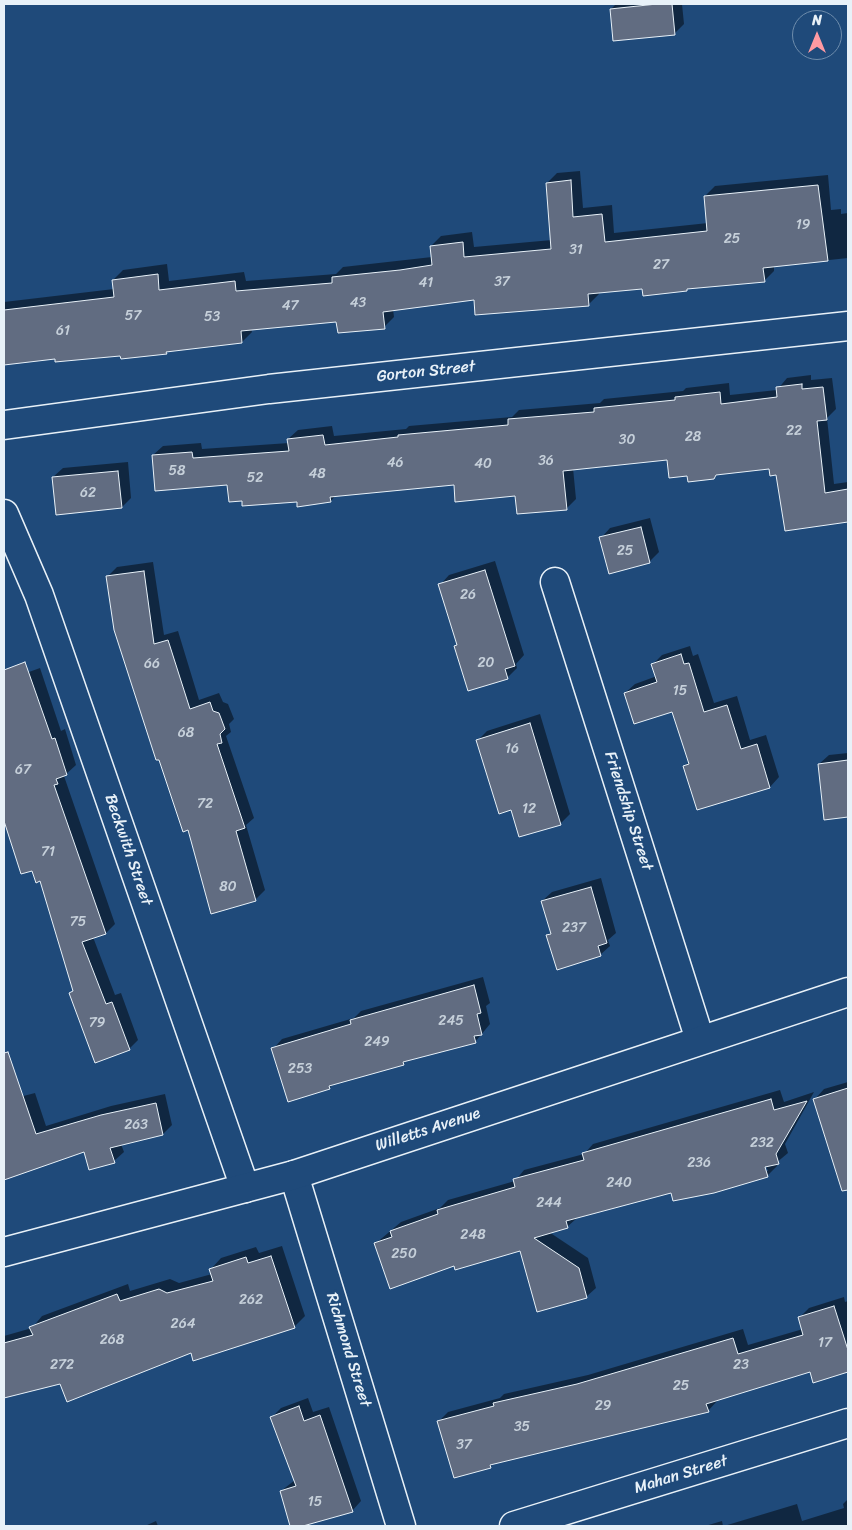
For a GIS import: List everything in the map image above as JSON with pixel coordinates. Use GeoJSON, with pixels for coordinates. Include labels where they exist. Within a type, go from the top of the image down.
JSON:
{"type":"FeatureCollection","features":[{"type":"Feature","properties":{"kind":"street","name":"Gorton Street"},"geometry":{"type":"LineString","coordinates":[[4,425],[269,389],[848,326]]}},
{"type":"Feature","properties":{"kind":"street","name":"Beckwith Street"},"geometry":{"type":"LineString","coordinates":[[4,514],[39,595],[245,1188]]}},
{"type":"Feature","properties":{"kind":"street","name":"Friendship Street"},"geometry":{"type":"LineString","coordinates":[[555,582],[700,1040]]}},
{"type":"Feature","properties":{"kind":"street","name":"Willetts Avenue"},"geometry":{"type":"LineString","coordinates":[[4,1252],[294,1175],[848,992]]}},
{"type":"Feature","properties":{"kind":"street","name":"Richmond Street"},"geometry":{"type":"LineString","coordinates":[[294,1175],[401,1526]]}},
{"type":"Feature","properties":{"kind":"street","name":"Mahan Street"},"geometry":{"type":"LineString","coordinates":[[514,1526],[848,1423]]}},
{"type":"Feature","properties":{"kind":"building"},"geometry":{"type":"Polygon","coordinates":[[[672,4],[675,35],[613,41],[610,9],[672,4]]]}},
{"type":"Feature","properties":{"kind":"building"},"geometry":{"type":"Polygon","coordinates":[[[571,180],[573,217],[602,214],[605,242],[707,231],[704,196],[818,185],[828,261],[763,268],[765,282],[687,289],[687,291],[643,296],[642,289],[588,294],[589,306],[475,315],[474,300],[383,312],[385,329],[338,333],[336,322],[241,331],[242,343],[166,352],[167,354],[121,359],[120,356],[55,362],[55,359],[4,365],[4,310],[114,297],[112,280],[158,274],[159,290],[235,281],[236,291],[332,283],[332,277],[432,265],[430,246],[463,242],[464,257],[551,249],[546,183],[571,180]]]}},
{"type":"Feature","properties":{"kind":"building"},"geometry":{"type":"Polygon","coordinates":[[[802,384],[802,389],[823,387],[827,420],[817,421],[825,493],[848,489],[848,522],[785,531],[776,475],[770,476],[769,469],[716,475],[714,479],[688,482],[687,476],[669,478],[667,460],[563,471],[567,510],[517,514],[515,496],[455,502],[454,485],[330,497],[331,502],[297,507],[297,502],[242,506],[242,501],[229,502],[227,485],[155,491],[152,455],[192,452],[193,458],[289,451],[287,439],[323,435],[325,445],[398,437],[398,435],[508,425],[508,419],[594,412],[594,408],[675,400],[675,397],[720,392],[721,404],[777,397],[776,387],[802,384]]]}},
{"type":"Feature","properties":{"kind":"building"},"geometry":{"type":"Polygon","coordinates":[[[118,471],[122,508],[56,515],[52,477],[118,471]]]}},
{"type":"Feature","properties":{"kind":"building"},"geometry":{"type":"Polygon","coordinates":[[[641,527],[650,563],[609,574],[599,537],[641,527]]]}},
{"type":"Feature","properties":{"kind":"building"},"geometry":{"type":"Polygon","coordinates":[[[485,570],[515,666],[505,669],[508,679],[468,691],[454,646],[457,645],[438,584],[485,570]]]}},
{"type":"Feature","properties":{"kind":"building"},"geometry":{"type":"Polygon","coordinates":[[[144,571],[154,644],[168,640],[190,709],[210,702],[213,711],[219,713],[225,729],[220,734],[222,743],[217,744],[245,828],[236,831],[256,901],[211,914],[188,830],[183,832],[159,760],[156,760],[114,630],[106,576],[144,571]]]}},
{"type":"Feature","properties":{"kind":"building"},"geometry":{"type":"Polygon","coordinates":[[[681,654],[684,664],[689,663],[704,712],[727,705],[741,749],[757,744],[770,788],[697,810],[683,766],[689,764],[672,712],[634,724],[624,693],[657,682],[651,664],[681,654]]]}},
{"type":"Feature","properties":{"kind":"building"},"geometry":{"type":"Polygon","coordinates":[[[25,662],[52,739],[55,738],[67,775],[56,779],[58,784],[54,785],[106,934],[82,942],[106,1004],[112,1002],[130,1050],[95,1063],[69,993],[73,991],[40,881],[36,883],[32,871],[21,874],[4,821],[4,670],[25,662]]]}},
{"type":"Feature","properties":{"kind":"building"},"geometry":{"type":"Polygon","coordinates":[[[530,723],[561,825],[519,837],[511,810],[499,814],[476,740],[530,723]]]}},
{"type":"Feature","properties":{"kind":"building"},"geometry":{"type":"Polygon","coordinates":[[[848,760],[848,817],[824,820],[818,764],[848,760]]]}},
{"type":"Feature","properties":{"kind":"building"},"geometry":{"type":"Polygon","coordinates":[[[591,887],[607,943],[598,946],[601,956],[557,970],[546,935],[551,934],[541,901],[591,887]]]}},
{"type":"Feature","properties":{"kind":"building"},"geometry":{"type":"Polygon","coordinates":[[[474,985],[481,1013],[477,1014],[482,1035],[474,1036],[476,1043],[403,1062],[404,1065],[329,1086],[330,1089],[288,1102],[271,1048],[351,1024],[350,1020],[474,985]]]}},
{"type":"Feature","properties":{"kind":"building"},"geometry":{"type":"Polygon","coordinates":[[[8,1052],[36,1134],[101,1115],[156,1103],[163,1135],[110,1148],[115,1163],[89,1170],[84,1152],[4,1180],[4,1053],[8,1052]]]}},
{"type":"Feature","properties":{"kind":"building"},"geometry":{"type":"Polygon","coordinates":[[[848,1088],[848,1190],[842,1191],[813,1099],[848,1088]]]}},
{"type":"Feature","properties":{"kind":"building"},"geometry":{"type":"Polygon","coordinates":[[[771,1099],[774,1110],[807,1101],[776,1154],[779,1164],[765,1167],[768,1177],[714,1193],[673,1201],[671,1193],[566,1221],[568,1228],[534,1238],[579,1268],[587,1298],[537,1312],[520,1251],[455,1270],[454,1266],[390,1289],[374,1243],[392,1237],[390,1231],[438,1214],[437,1210],[515,1187],[513,1179],[584,1160],[582,1153],[771,1099]]]}},
{"type":"Feature","properties":{"kind":"building"},"geometry":{"type":"Polygon","coordinates":[[[271,1256],[295,1328],[193,1361],[191,1353],[67,1402],[60,1384],[4,1398],[4,1343],[33,1335],[29,1327],[117,1294],[120,1301],[159,1289],[167,1293],[213,1281],[209,1269],[246,1257],[248,1263],[271,1256]]]}},
{"type":"Feature","properties":{"kind":"building"},"geometry":{"type":"Polygon","coordinates":[[[834,1306],[848,1350],[848,1372],[813,1383],[810,1372],[706,1404],[709,1412],[490,1465],[491,1468],[454,1478],[437,1421],[494,1406],[493,1403],[577,1384],[733,1338],[738,1354],[803,1335],[798,1317],[834,1306]]]}},
{"type":"Feature","properties":{"kind":"building"},"geometry":{"type":"Polygon","coordinates":[[[299,1406],[304,1421],[320,1415],[353,1512],[303,1526],[290,1526],[280,1491],[296,1486],[270,1417],[299,1406]]]}}]}
